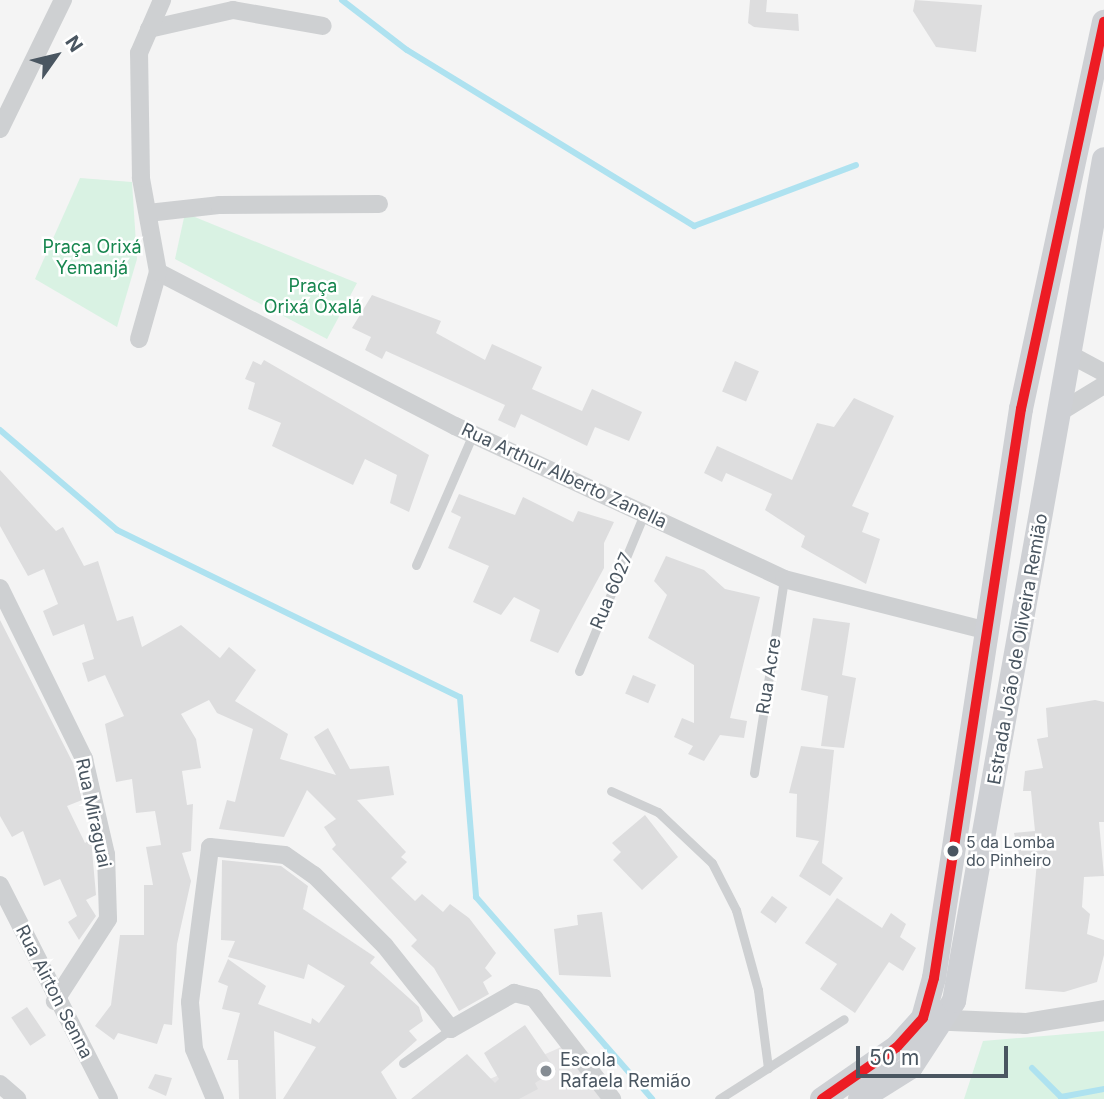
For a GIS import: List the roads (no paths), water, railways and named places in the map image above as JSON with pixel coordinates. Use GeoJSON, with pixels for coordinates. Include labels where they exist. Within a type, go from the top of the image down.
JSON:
{"type":"FeatureCollection","features":[{"type":"Feature","properties":{"kind":"main road","name":"Estrada João de Oliveira Remião"},"geometry":{"type":"LineString","coordinates":[[822,1099],[872,1067],[934,1021],[1021,409],[1104,22]]}},
{"type":"Feature","properties":{"kind":"main road","name":"Estrada João de Oliveira Remião"},"geometry":{"type":"LineString","coordinates":[[860,1099],[911,1066],[934,1021],[959,982],[1104,159]]}},
{"type":"Feature","properties":{"kind":"main road"},"geometry":{"type":"LineString","coordinates":[[1021,409],[1034,419],[1059,412]]}},
{"type":"Feature","properties":{"kind":"street"},"geometry":{"type":"LineString","coordinates":[[0,129],[63,0]]}},
{"type":"Feature","properties":{"kind":"street"},"geometry":{"type":"LineString","coordinates":[[139,339],[158,272],[141,178],[139,53],[162,0]]}},
{"type":"Feature","properties":{"kind":"street"},"geometry":{"type":"LineString","coordinates":[[149,29],[233,10],[323,26]]}},
{"type":"Feature","properties":{"kind":"street"},"geometry":{"type":"LineString","coordinates":[[148,214],[219,205],[379,204]]}},
{"type":"Feature","properties":{"kind":"street","name":"Rua Arthur Alberto Zanella"},"geometry":{"type":"LineString","coordinates":[[158,272],[473,434],[784,579],[988,631]]}},
{"type":"Feature","properties":{"kind":"street"},"geometry":{"type":"LineString","coordinates":[[1069,354],[1104,373]]}},
{"type":"Feature","properties":{"kind":"street"},"geometry":{"type":"LineString","coordinates":[[1059,412],[1104,385]]}},
{"type":"Feature","properties":{"kind":"street","name":"Rua Miraguai"},"geometry":{"type":"LineString","coordinates":[[0,588],[84,759],[106,854],[107,919],[55,1001]]}},
{"type":"Feature","properties":{"kind":"street"},"geometry":{"type":"LineString","coordinates":[[215,1099],[194,1049],[190,1002],[204,854],[210,847],[285,855],[314,875],[385,946],[451,1030],[514,993],[534,998],[612,1099]]}},
{"type":"Feature","properties":{"kind":"street","name":"Rua Airton Senna"},"geometry":{"type":"LineString","coordinates":[[0,884],[55,1001],[109,1099]]}},
{"type":"Feature","properties":{"kind":"street"},"geometry":{"type":"LineString","coordinates":[[934,1021],[1025,1023],[1104,1010]]}},
{"type":"Feature","properties":{"kind":"street"},"geometry":{"type":"LineString","coordinates":[[0,1084],[17,1099]]}},
{"type":"Feature","properties":{"kind":"lane"},"geometry":{"type":"LineString","coordinates":[[416,565],[473,434]]}},
{"type":"Feature","properties":{"kind":"lane","name":"Rua 6027"},"geometry":{"type":"LineString","coordinates":[[579,671],[645,512]]}},
{"type":"Feature","properties":{"kind":"lane","name":"Rua Acre"},"geometry":{"type":"LineString","coordinates":[[754,773],[784,579]]}},
{"type":"Feature","properties":{"kind":"lane"},"geometry":{"type":"LineString","coordinates":[[611,791],[658,812],[712,863],[747,950],[768,1068]]}},
{"type":"Feature","properties":{"kind":"lane"},"geometry":{"type":"LineString","coordinates":[[719,1099],[844,1019]]}},
{"type":"Feature","properties":{"kind":"lane"},"geometry":{"type":"LineString","coordinates":[[403,1063],[451,1030]]}},
{"type":"Feature","properties":{"kind":"waterway"},"geometry":{"type":"LineString","coordinates":[[342,0],[407,50],[694,226],[856,165]]}},
{"type":"Feature","properties":{"kind":"waterway"},"geometry":{"type":"LineString","coordinates":[[0,430],[117,530],[460,697],[476,897],[652,1099]]}},
{"type":"Feature","properties":{"kind":"waterway"},"geometry":{"type":"LineString","coordinates":[[1032,1068],[1061,1097],[1104,1089]]}},
{"type":"Feature","properties":{"kind":"place","name":"5 da Lomba do Pinheiro"},"geometry":{"type":"Point","coordinates":[953,851]}},
{"type":"Feature","properties":{"kind":"place","name":"Escola Rafaela Remião"},"geometry":{"type":"Point","coordinates":[546,1071]}},
{"type":"Feature","properties":{"kind":"park label","name":"Praça Orixá Yemanjá"},"geometry":{"type":"Point","coordinates":[92,258]}},
{"type":"Feature","properties":{"kind":"park label","name":"Praça Orixá Oxalá"},"geometry":{"type":"Point","coordinates":[313,297]}}]}
